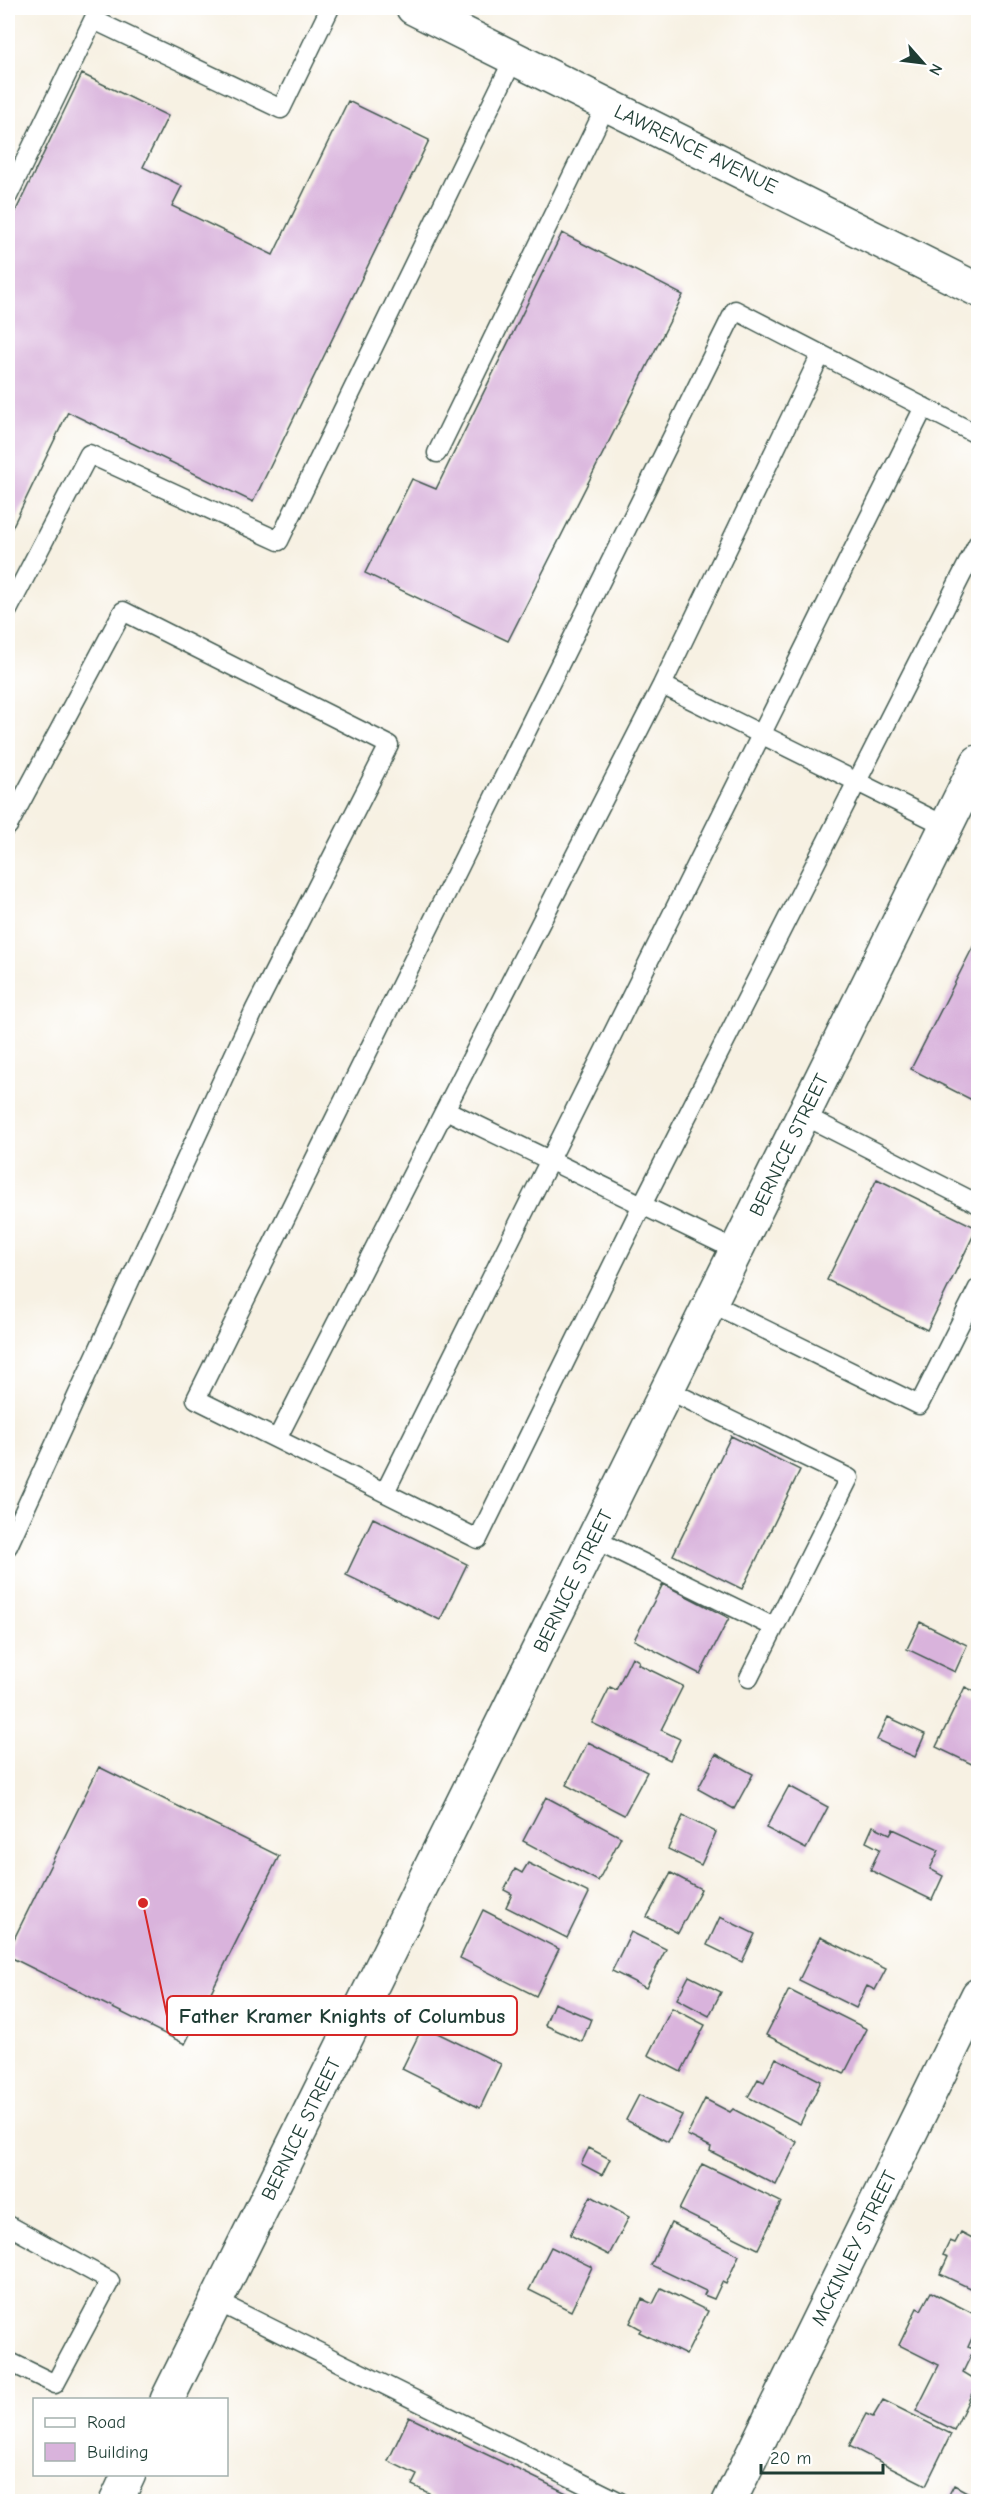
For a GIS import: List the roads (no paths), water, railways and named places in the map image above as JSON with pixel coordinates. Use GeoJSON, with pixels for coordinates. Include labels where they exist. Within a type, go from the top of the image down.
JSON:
{"type":"FeatureCollection","features":[{"type":"Feature","properties":{"kind":"street","name":"LAWRENCE AVENUE"},"geometry":{"type":"LineString","coordinates":[[413,8],[978,290]]}},
{"type":"Feature","properties":{"kind":"street","name":"BERNICE STREET"},"geometry":{"type":"LineString","coordinates":[[168,2398],[978,762]]}},
{"type":"Feature","properties":{"kind":"street","name":"MCKINLEY STREET"},"geometry":{"type":"LineString","coordinates":[[729,2502],[978,1995]]}},
{"type":"Feature","properties":{"kind":"street"},"geometry":{"type":"LineString","coordinates":[[116,2502],[129,2476]]}},
{"type":"Feature","properties":{"kind":"lane"},"geometry":{"type":"LineString","coordinates":[[8,196],[96,14],[281,109],[330,8]]}},
{"type":"Feature","properties":{"kind":"lane"},"geometry":{"type":"LineString","coordinates":[[8,610],[89,454],[279,541],[514,58]]}},
{"type":"Feature","properties":{"kind":"lane"},"geometry":{"type":"LineString","coordinates":[[437,453],[607,104]]}},
{"type":"Feature","properties":{"kind":"lane"},"geometry":{"type":"LineString","coordinates":[[978,435],[735,310],[196,1399],[478,1539],[642,1204],[978,543]]}},
{"type":"Feature","properties":{"kind":"lane"},"geometry":{"type":"LineString","coordinates":[[278,1439],[662,685],[821,354]]}},
{"type":"Feature","properties":{"kind":"lane"},"geometry":{"type":"LineString","coordinates":[[385,1492],[924,407]]}},
{"type":"Feature","properties":{"kind":"lane"},"geometry":{"type":"LineString","coordinates":[[8,826],[123,611],[389,746],[255,1009],[8,1546]]}},
{"type":"Feature","properties":{"kind":"lane"},"geometry":{"type":"LineString","coordinates":[[662,685],[946,826]]}},
{"type":"Feature","properties":{"kind":"lane"},"geometry":{"type":"LineString","coordinates":[[446,1110],[737,1251]]}},
{"type":"Feature","properties":{"kind":"lane"},"geometry":{"type":"LineString","coordinates":[[803,1115],[978,1204]]}},
{"type":"Feature","properties":{"kind":"lane"},"geometry":{"type":"LineString","coordinates":[[711,1303],[920,1405],[978,1288]]}},
{"type":"Feature","properties":{"kind":"lane"},"geometry":{"type":"LineString","coordinates":[[668,1390],[849,1478],[749,1678]]}},
{"type":"Feature","properties":{"kind":"lane"},"geometry":{"type":"LineString","coordinates":[[594,1539],[774,1627]]}},
{"type":"Feature","properties":{"kind":"lane"},"geometry":{"type":"LineString","coordinates":[[8,2225],[110,2281],[55,2384],[8,2361]]}},
{"type":"Feature","properties":{"kind":"lane"},"geometry":{"type":"LineString","coordinates":[[216,2301],[620,2502]]}},
{"type":"Feature","properties":{"kind":"place","name":"Father Kramer Knights of Columbus"},"geometry":{"type":"Point","coordinates":[143,1903]}}]}
